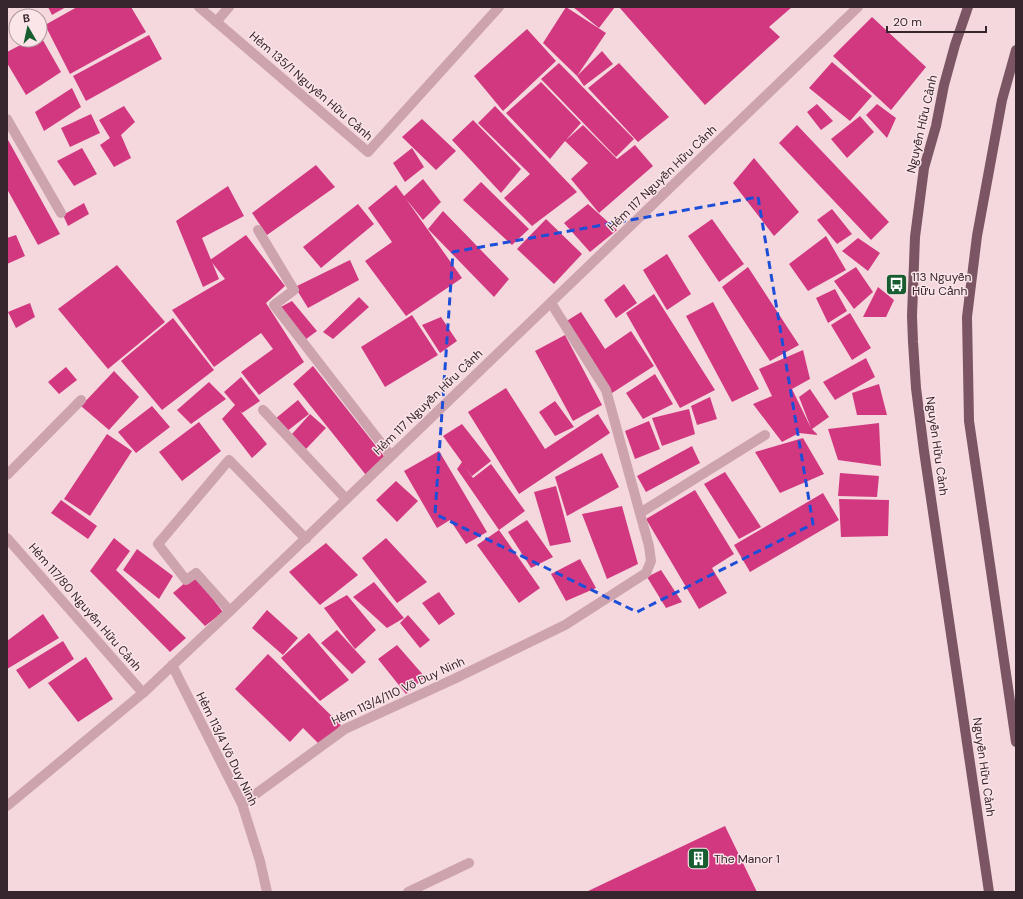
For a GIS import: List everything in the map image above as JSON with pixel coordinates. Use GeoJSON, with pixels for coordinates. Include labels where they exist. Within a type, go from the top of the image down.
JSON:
{"type":"FeatureCollection","features":[{"type":"Feature","properties":{"kind":"main road","name":"Nguyễn Hữu Cảnh"},"geometry":{"type":"LineString","coordinates":[[968,7],[955,45],[936,126],[924,168],[915,237],[912,316],[916,388],[923,443],[989,892]]}},
{"type":"Feature","properties":{"kind":"main road"},"geometry":{"type":"LineString","coordinates":[[1016,50],[1002,100],[977,236],[967,317],[969,421],[1016,742]]}},
{"type":"Feature","properties":{"kind":"street","name":"Hẻm 135/1 Nguyễn Hữu Cảnh"},"geometry":{"type":"LineString","coordinates":[[199,7],[368,152],[499,7]]}},
{"type":"Feature","properties":{"kind":"street"},"geometry":{"type":"LineString","coordinates":[[216,22],[229,7]]}},
{"type":"Feature","properties":{"kind":"street","name":"Hẻm 117 Nguyễn Hữu Cảnh"},"geometry":{"type":"LineString","coordinates":[[7,806],[143,693],[306,539],[858,7]]}},
{"type":"Feature","properties":{"kind":"street"},"geometry":{"type":"LineString","coordinates":[[7,119],[61,213]]}},
{"type":"Feature","properties":{"kind":"street"},"geometry":{"type":"LineString","coordinates":[[258,230],[294,290],[274,305],[391,456]]}},
{"type":"Feature","properties":{"kind":"street","name":"Hẻm 113/4/110 Võ Duy Ninh"},"geometry":{"type":"LineString","coordinates":[[242,804],[345,728],[491,662],[565,625],[646,572],[651,561],[649,546],[606,390],[551,302]]}},
{"type":"Feature","properties":{"kind":"street"},"geometry":{"type":"LineString","coordinates":[[7,475],[81,400]]}},
{"type":"Feature","properties":{"kind":"street"},"geometry":{"type":"LineString","coordinates":[[263,410],[346,500]]}},
{"type":"Feature","properties":{"kind":"street"},"geometry":{"type":"LineString","coordinates":[[640,513],[765,435]]}},
{"type":"Feature","properties":{"kind":"street"},"geometry":{"type":"LineString","coordinates":[[230,611],[196,573],[186,580],[158,544],[229,460],[306,539]]}},
{"type":"Feature","properties":{"kind":"street","name":"Hẻm 117/80 Nguyễn Hữu Cảnh"},"geometry":{"type":"LineString","coordinates":[[7,538],[143,693]]}},
{"type":"Feature","properties":{"kind":"street","name":"Hẻm 113/4 Võ Duy Ninh"},"geometry":{"type":"LineString","coordinates":[[172,665],[242,804],[260,861],[267,892]]}},
{"type":"Feature","properties":{"kind":"street"},"geometry":{"type":"LineString","coordinates":[[408,892],[470,863]]}},
{"type":"Feature","properties":{"kind":"highlighted area"},"geometry":{"type":"Polygon","coordinates":[[[758,197],[813,524],[637,612],[435,514],[453,252],[758,197]]]}},
{"type":"Feature","properties":{"kind":"building"},"geometry":{"type":"Polygon","coordinates":[[[48,7],[66,7],[52,15],[48,7]]]}},
{"type":"Feature","properties":{"kind":"building"},"geometry":{"type":"Polygon","coordinates":[[[77,7],[131,7],[146,32],[70,74],[48,31],[48,23],[77,7]]]}},
{"type":"Feature","properties":{"kind":"building"},"geometry":{"type":"Polygon","coordinates":[[[566,7],[606,33],[577,76],[543,43],[566,7]]]}},
{"type":"Feature","properties":{"kind":"building"},"geometry":{"type":"Polygon","coordinates":[[[573,7],[615,7],[599,28],[573,7]]]}},
{"type":"Feature","properties":{"kind":"building"},"geometry":{"type":"Polygon","coordinates":[[[619,7],[792,7],[769,27],[780,37],[705,105],[619,7]]]}},
{"type":"Feature","properties":{"kind":"building"},"geometry":{"type":"Polygon","coordinates":[[[872,17],[926,67],[891,110],[833,56],[872,17]]]}},
{"type":"Feature","properties":{"kind":"building"},"geometry":{"type":"Polygon","coordinates":[[[527,29],[556,61],[503,111],[474,76],[527,29]]]}},
{"type":"Feature","properties":{"kind":"building"},"geometry":{"type":"Polygon","coordinates":[[[149,35],[162,59],[86,101],[73,76],[149,35]]]}},
{"type":"Feature","properties":{"kind":"building"},"geometry":{"type":"Polygon","coordinates":[[[15,48],[47,48],[61,72],[26,95],[7,63],[7,52],[15,48]]]}},
{"type":"Feature","properties":{"kind":"building"},"geometry":{"type":"Polygon","coordinates":[[[602,51],[613,64],[584,86],[577,76],[602,51]]]}},
{"type":"Feature","properties":{"kind":"building"},"geometry":{"type":"Polygon","coordinates":[[[832,62],[872,96],[850,121],[809,88],[832,62]]]}},
{"type":"Feature","properties":{"kind":"building"},"geometry":{"type":"Polygon","coordinates":[[[559,63],[634,139],[616,157],[541,79],[559,63]]]}},
{"type":"Feature","properties":{"kind":"building"},"geometry":{"type":"Polygon","coordinates":[[[619,63],[669,117],[638,142],[588,88],[619,63]]]}},
{"type":"Feature","properties":{"kind":"building"},"geometry":{"type":"Polygon","coordinates":[[[541,82],[581,123],[566,140],[583,125],[617,159],[635,145],[653,166],[599,213],[571,179],[588,163],[565,141],[550,159],[506,113],[541,82]]]}},
{"type":"Feature","properties":{"kind":"building"},"geometry":{"type":"Polygon","coordinates":[[[72,88],[81,107],[44,131],[35,112],[72,88]]]}},
{"type":"Feature","properties":{"kind":"building"},"geometry":{"type":"Polygon","coordinates":[[[817,104],[833,121],[821,130],[807,112],[817,104]]]}},
{"type":"Feature","properties":{"kind":"building"},"geometry":{"type":"Polygon","coordinates":[[[877,104],[896,118],[887,138],[866,115],[877,104]]]}},
{"type":"Feature","properties":{"kind":"building"},"geometry":{"type":"Polygon","coordinates":[[[124,106],[135,122],[121,135],[131,158],[114,167],[100,145],[110,138],[99,120],[124,106]]]}},
{"type":"Feature","properties":{"kind":"building"},"geometry":{"type":"Polygon","coordinates":[[[495,106],[577,192],[532,226],[504,198],[530,174],[478,123],[495,106]]]}},
{"type":"Feature","properties":{"kind":"building"},"geometry":{"type":"Polygon","coordinates":[[[91,114],[100,133],[70,147],[61,128],[91,114]]]}},
{"type":"Feature","properties":{"kind":"building"},"geometry":{"type":"Polygon","coordinates":[[[860,116],[874,132],[847,158],[831,139],[860,116]]]}},
{"type":"Feature","properties":{"kind":"building"},"geometry":{"type":"Polygon","coordinates":[[[422,119],[456,151],[436,170],[402,137],[422,119]]]}},
{"type":"Feature","properties":{"kind":"building"},"geometry":{"type":"Polygon","coordinates":[[[473,120],[521,169],[501,193],[452,140],[473,120]]]}},
{"type":"Feature","properties":{"kind":"building"},"geometry":{"type":"Polygon","coordinates":[[[797,125],[889,222],[871,240],[779,143],[797,125]]]}},
{"type":"Feature","properties":{"kind":"building"},"geometry":{"type":"Polygon","coordinates":[[[7,138],[60,234],[38,245],[7,189],[7,138]]]}},
{"type":"Feature","properties":{"kind":"building"},"geometry":{"type":"Polygon","coordinates":[[[82,148],[97,174],[74,186],[57,161],[82,148]]]}},
{"type":"Feature","properties":{"kind":"building"},"geometry":{"type":"Polygon","coordinates":[[[412,148],[424,167],[405,182],[393,163],[412,148]]]}},
{"type":"Feature","properties":{"kind":"building"},"geometry":{"type":"Polygon","coordinates":[[[754,158],[799,212],[774,236],[733,183],[754,158]]]}},
{"type":"Feature","properties":{"kind":"building"},"geometry":{"type":"Polygon","coordinates":[[[316,165],[335,187],[267,235],[252,213],[316,165]]]}},
{"type":"Feature","properties":{"kind":"building"},"geometry":{"type":"Polygon","coordinates":[[[423,179],[441,202],[423,220],[406,199],[462,278],[406,316],[365,261],[392,242],[368,208],[396,185],[404,196],[423,179]]]}},
{"type":"Feature","properties":{"kind":"building"},"geometry":{"type":"Polygon","coordinates":[[[481,182],[529,229],[512,245],[463,200],[481,182]]]}},
{"type":"Feature","properties":{"kind":"building"},"geometry":{"type":"Polygon","coordinates":[[[228,186],[244,216],[202,238],[219,279],[203,287],[176,221],[228,186]]]}},
{"type":"Feature","properties":{"kind":"building"},"geometry":{"type":"Polygon","coordinates":[[[84,203],[89,214],[68,226],[63,215],[84,203]]]}},
{"type":"Feature","properties":{"kind":"building"},"geometry":{"type":"Polygon","coordinates":[[[358,204],[374,224],[321,268],[303,247],[358,204]]]}},
{"type":"Feature","properties":{"kind":"building"},"geometry":{"type":"Polygon","coordinates":[[[588,204],[617,230],[590,252],[564,223],[588,204]]]}},
{"type":"Feature","properties":{"kind":"building"},"geometry":{"type":"Polygon","coordinates":[[[832,209],[852,234],[837,244],[817,220],[832,209]]]}},
{"type":"Feature","properties":{"kind":"building"},"geometry":{"type":"Polygon","coordinates":[[[443,211],[509,279],[494,297],[428,229],[443,211]]]}},
{"type":"Feature","properties":{"kind":"building"},"geometry":{"type":"Polygon","coordinates":[[[546,219],[582,254],[554,284],[517,249],[546,219]]]}},
{"type":"Feature","properties":{"kind":"building"},"geometry":{"type":"Polygon","coordinates":[[[712,219],[744,264],[719,282],[688,236],[712,219]]]}},
{"type":"Feature","properties":{"kind":"building"},"geometry":{"type":"Polygon","coordinates":[[[16,235],[25,256],[7,264],[7,238],[16,235]]]}},
{"type":"Feature","properties":{"kind":"building"},"geometry":{"type":"Polygon","coordinates":[[[246,235],[285,286],[266,303],[304,362],[259,395],[241,372],[273,349],[261,333],[214,367],[172,310],[225,279],[210,260],[246,235]]]}},
{"type":"Feature","properties":{"kind":"building"},"geometry":{"type":"Polygon","coordinates":[[[826,236],[846,270],[808,291],[789,264],[826,236]]]}},
{"type":"Feature","properties":{"kind":"building"},"geometry":{"type":"Polygon","coordinates":[[[858,238],[880,253],[868,271],[842,251],[858,238]]]}},
{"type":"Feature","properties":{"kind":"building"},"geometry":{"type":"Polygon","coordinates":[[[667,254],[691,294],[667,310],[643,270],[667,254]]]}},
{"type":"Feature","properties":{"kind":"building"},"geometry":{"type":"Polygon","coordinates":[[[350,260],[359,280],[308,308],[295,287],[350,260]]]}},
{"type":"Feature","properties":{"kind":"building"},"geometry":{"type":"Polygon","coordinates":[[[117,265],[165,322],[108,369],[58,309],[117,265]]]}},
{"type":"Feature","properties":{"kind":"building"},"geometry":{"type":"Polygon","coordinates":[[[748,267],[799,345],[770,361],[722,287],[748,267]]]}},
{"type":"Feature","properties":{"kind":"building"},"geometry":{"type":"Polygon","coordinates":[[[856,267],[873,292],[854,309],[834,281],[856,267]]]}},
{"type":"Feature","properties":{"kind":"building"},"geometry":{"type":"Polygon","coordinates":[[[624,284],[637,303],[616,318],[604,300],[624,284]]]}},
{"type":"Feature","properties":{"kind":"building"},"geometry":{"type":"Polygon","coordinates":[[[878,287],[894,300],[886,317],[863,317],[878,287]]]}},
{"type":"Feature","properties":{"kind":"building"},"geometry":{"type":"Polygon","coordinates":[[[835,289],[847,311],[828,323],[816,298],[835,289]]]}},
{"type":"Feature","properties":{"kind":"building"},"geometry":{"type":"Polygon","coordinates":[[[654,294],[715,390],[680,408],[626,313],[654,294]]]}},
{"type":"Feature","properties":{"kind":"building"},"geometry":{"type":"Polygon","coordinates":[[[359,297],[369,307],[333,339],[323,332],[359,297]]]}},
{"type":"Feature","properties":{"kind":"building"},"geometry":{"type":"Polygon","coordinates":[[[292,301],[317,331],[302,342],[277,309],[292,301]]]}},
{"type":"Feature","properties":{"kind":"building"},"geometry":{"type":"Polygon","coordinates":[[[713,302],[759,389],[732,402],[686,316],[713,302]]]}},
{"type":"Feature","properties":{"kind":"building"},"geometry":{"type":"Polygon","coordinates":[[[30,303],[35,317],[16,328],[8,312],[30,303]]]}},
{"type":"Feature","properties":{"kind":"building"},"geometry":{"type":"Polygon","coordinates":[[[581,312],[605,349],[631,331],[654,366],[612,393],[565,322],[581,312]]]}},
{"type":"Feature","properties":{"kind":"building"},"geometry":{"type":"Polygon","coordinates":[[[850,313],[871,348],[852,360],[831,325],[850,313]]]}},
{"type":"Feature","properties":{"kind":"building"},"geometry":{"type":"Polygon","coordinates":[[[412,315],[438,355],[385,387],[361,347],[412,315]]]}},
{"type":"Feature","properties":{"kind":"building"},"geometry":{"type":"Polygon","coordinates":[[[441,317],[457,341],[440,353],[422,325],[441,317]]]}},
{"type":"Feature","properties":{"kind":"building"},"geometry":{"type":"Polygon","coordinates":[[[173,318],[214,370],[162,410],[121,361],[173,318]]]}},
{"type":"Feature","properties":{"kind":"building"},"geometry":{"type":"Polygon","coordinates":[[[565,335],[602,405],[573,421],[535,351],[565,335]]]}},
{"type":"Feature","properties":{"kind":"building"},"geometry":{"type":"Polygon","coordinates":[[[803,350],[810,379],[792,389],[811,428],[799,397],[810,389],[829,417],[812,429],[818,435],[799,433],[782,442],[753,404],[772,396],[759,369],[803,350]]]}},
{"type":"Feature","properties":{"kind":"building"},"geometry":{"type":"Polygon","coordinates":[[[866,358],[875,377],[835,400],[823,382],[866,358]]]}},
{"type":"Feature","properties":{"kind":"building"},"geometry":{"type":"Polygon","coordinates":[[[313,366],[387,460],[366,475],[293,384],[313,366]]]}},
{"type":"Feature","properties":{"kind":"building"},"geometry":{"type":"Polygon","coordinates":[[[66,367],[77,380],[59,394],[48,382],[66,367]]]}},
{"type":"Feature","properties":{"kind":"building"},"geometry":{"type":"Polygon","coordinates":[[[114,371],[139,397],[109,430],[81,406],[114,371]]]}},
{"type":"Feature","properties":{"kind":"building"},"geometry":{"type":"Polygon","coordinates":[[[655,374],[673,404],[643,419],[626,393],[655,374]]]}},
{"type":"Feature","properties":{"kind":"building"},"geometry":{"type":"Polygon","coordinates":[[[241,377],[260,401],[242,413],[239,410],[267,444],[252,458],[222,419],[235,405],[224,392],[241,377]]]}},
{"type":"Feature","properties":{"kind":"building"},"geometry":{"type":"Polygon","coordinates":[[[209,382],[226,399],[191,424],[177,410],[209,382]]]}},
{"type":"Feature","properties":{"kind":"building"},"geometry":{"type":"Polygon","coordinates":[[[879,384],[887,415],[857,415],[852,393],[879,384]]]}},
{"type":"Feature","properties":{"kind":"building"},"geometry":{"type":"Polygon","coordinates":[[[506,388],[545,449],[598,414],[610,433],[519,494],[468,412],[506,388]]]}},
{"type":"Feature","properties":{"kind":"building"},"geometry":{"type":"Polygon","coordinates":[[[710,397],[717,419],[697,425],[691,406],[710,397]]]}},
{"type":"Feature","properties":{"kind":"building"},"geometry":{"type":"Polygon","coordinates":[[[298,400],[309,414],[286,432],[275,419],[298,400]]]}},
{"type":"Feature","properties":{"kind":"building"},"geometry":{"type":"Polygon","coordinates":[[[555,401],[574,427],[555,436],[539,412],[555,401]]]}},
{"type":"Feature","properties":{"kind":"building"},"geometry":{"type":"Polygon","coordinates":[[[152,406],[170,427],[136,453],[118,432],[152,406]]]}},
{"type":"Feature","properties":{"kind":"building"},"geometry":{"type":"Polygon","coordinates":[[[689,409],[695,434],[662,446],[652,418],[689,409]]]}},
{"type":"Feature","properties":{"kind":"building"},"geometry":{"type":"Polygon","coordinates":[[[310,414],[326,428],[306,449],[292,434],[310,414]]]}},
{"type":"Feature","properties":{"kind":"building"},"geometry":{"type":"Polygon","coordinates":[[[649,421],[660,449],[635,459],[625,431],[649,421]]]}},
{"type":"Feature","properties":{"kind":"building"},"geometry":{"type":"Polygon","coordinates":[[[199,422],[221,451],[182,481],[159,452],[199,422]]]}},
{"type":"Feature","properties":{"kind":"building"},"geometry":{"type":"Polygon","coordinates":[[[879,423],[881,466],[838,460],[828,429],[879,423]]]}},
{"type":"Feature","properties":{"kind":"building"},"geometry":{"type":"Polygon","coordinates":[[[462,424],[491,461],[472,476],[443,436],[462,424]]]}},
{"type":"Feature","properties":{"kind":"building"},"geometry":{"type":"Polygon","coordinates":[[[107,434],[132,451],[90,516],[64,499],[107,434]]]}},
{"type":"Feature","properties":{"kind":"building"},"geometry":{"type":"Polygon","coordinates":[[[803,438],[824,474],[780,493],[755,452],[803,438]]]}},
{"type":"Feature","properties":{"kind":"building"},"geometry":{"type":"Polygon","coordinates":[[[692,446],[700,463],[646,492],[637,476],[692,446]]]}},
{"type":"Feature","properties":{"kind":"building"},"geometry":{"type":"Polygon","coordinates":[[[439,451],[487,532],[466,544],[450,520],[437,528],[404,471],[439,451]]]}},
{"type":"Feature","properties":{"kind":"building"},"geometry":{"type":"Polygon","coordinates":[[[602,453],[619,487],[567,516],[555,477],[602,453]]]}},
{"type":"Feature","properties":{"kind":"building"},"geometry":{"type":"Polygon","coordinates":[[[462,462],[473,478],[491,464],[525,511],[499,530],[457,469],[462,462]]]}},
{"type":"Feature","properties":{"kind":"building"},"geometry":{"type":"Polygon","coordinates":[[[725,472],[761,527],[739,539],[704,484],[725,472]]]}},
{"type":"Feature","properties":{"kind":"building"},"geometry":{"type":"Polygon","coordinates":[[[840,473],[879,476],[877,497],[838,496],[840,473]]]}},
{"type":"Feature","properties":{"kind":"building"},"geometry":{"type":"Polygon","coordinates":[[[396,481],[418,501],[397,522],[376,500],[396,481]]]}},
{"type":"Feature","properties":{"kind":"building"},"geometry":{"type":"Polygon","coordinates":[[[556,486],[571,542],[550,546],[534,492],[556,486]]]}},
{"type":"Feature","properties":{"kind":"building"},"geometry":{"type":"Polygon","coordinates":[[[695,490],[734,554],[712,568],[727,593],[699,609],[646,519],[695,490]]]}},
{"type":"Feature","properties":{"kind":"building"},"geometry":{"type":"Polygon","coordinates":[[[823,493],[839,520],[750,572],[734,545],[823,493]]]}},
{"type":"Feature","properties":{"kind":"building"},"geometry":{"type":"Polygon","coordinates":[[[839,499],[889,500],[888,536],[841,537],[839,499]]]}},
{"type":"Feature","properties":{"kind":"building"},"geometry":{"type":"Polygon","coordinates":[[[61,500],[97,526],[88,539],[51,513],[61,500]]]}},
{"type":"Feature","properties":{"kind":"building"},"geometry":{"type":"Polygon","coordinates":[[[622,506],[638,564],[607,579],[582,514],[622,506]]]}},
{"type":"Feature","properties":{"kind":"building"},"geometry":{"type":"Polygon","coordinates":[[[527,520],[553,557],[531,568],[508,532],[527,520]]]}},
{"type":"Feature","properties":{"kind":"building"},"geometry":{"type":"Polygon","coordinates":[[[499,530],[540,588],[519,603],[477,545],[499,530]]]}},
{"type":"Feature","properties":{"kind":"building"},"geometry":{"type":"Polygon","coordinates":[[[114,538],[130,551],[116,570],[186,638],[170,652],[90,571],[114,538]]]}},
{"type":"Feature","properties":{"kind":"building"},"geometry":{"type":"Polygon","coordinates":[[[386,538],[427,582],[397,603],[362,558],[386,538]]]}},
{"type":"Feature","properties":{"kind":"building"},"geometry":{"type":"Polygon","coordinates":[[[326,543],[358,575],[320,605],[289,572],[326,543]]]}},
{"type":"Feature","properties":{"kind":"building"},"geometry":{"type":"Polygon","coordinates":[[[137,549],[173,576],[159,599],[123,570],[137,549]]]}},
{"type":"Feature","properties":{"kind":"building"},"geometry":{"type":"Polygon","coordinates":[[[580,559],[596,588],[566,601],[551,574],[580,559]]]}},
{"type":"Feature","properties":{"kind":"building"},"geometry":{"type":"Polygon","coordinates":[[[661,570],[682,602],[666,608],[647,577],[661,570]]]}},
{"type":"Feature","properties":{"kind":"building"},"geometry":{"type":"Polygon","coordinates":[[[194,575],[223,612],[205,626],[173,593],[194,575]]]}},
{"type":"Feature","properties":{"kind":"building"},"geometry":{"type":"Polygon","coordinates":[[[374,582],[404,618],[387,628],[353,597],[374,582]]]}},
{"type":"Feature","properties":{"kind":"building"},"geometry":{"type":"Polygon","coordinates":[[[439,592],[455,614],[439,625],[422,603],[439,592]]]}},
{"type":"Feature","properties":{"kind":"building"},"geometry":{"type":"Polygon","coordinates":[[[347,595],[376,630],[355,649],[324,608],[347,595]]]}},
{"type":"Feature","properties":{"kind":"building"},"geometry":{"type":"Polygon","coordinates":[[[267,610],[298,638],[283,655],[252,628],[267,610]]]}},
{"type":"Feature","properties":{"kind":"building"},"geometry":{"type":"Polygon","coordinates":[[[43,614],[59,638],[7,669],[7,641],[43,614]]]}},
{"type":"Feature","properties":{"kind":"building"},"geometry":{"type":"Polygon","coordinates":[[[408,615],[430,640],[420,648],[400,623],[408,615]]]}},
{"type":"Feature","properties":{"kind":"building"},"geometry":{"type":"Polygon","coordinates":[[[337,630],[366,662],[352,674],[321,643],[337,630]]]}},
{"type":"Feature","properties":{"kind":"building"},"geometry":{"type":"Polygon","coordinates":[[[309,633],[349,680],[320,701],[281,658],[309,633]]]}},
{"type":"Feature","properties":{"kind":"building"},"geometry":{"type":"Polygon","coordinates":[[[63,641],[74,659],[29,689],[16,670],[63,641]]]}},
{"type":"Feature","properties":{"kind":"building"},"geometry":{"type":"Polygon","coordinates":[[[397,645],[425,677],[406,694],[378,659],[397,645]]]}},
{"type":"Feature","properties":{"kind":"building"},"geometry":{"type":"Polygon","coordinates":[[[268,654],[341,725],[321,746],[303,728],[290,742],[235,689],[268,654]]]}},
{"type":"Feature","properties":{"kind":"building"},"geometry":{"type":"Polygon","coordinates":[[[86,657],[113,699],[78,722],[48,683],[86,657]]]}},
{"type":"Feature","properties":{"kind":"building","name":"The Manor 1"},"geometry":{"type":"Polygon","coordinates":[[[725,826],[757,892],[586,892],[725,826]]]}},
{"type":"Feature","properties":{"kind":"place","name":"113 Nguyễn Hữu Cảnh"},"geometry":{"type":"Point","coordinates":[896,284]}},
{"type":"Feature","properties":{"kind":"place","name":"The Manor 1"},"geometry":{"type":"Point","coordinates":[698,859]}}]}
